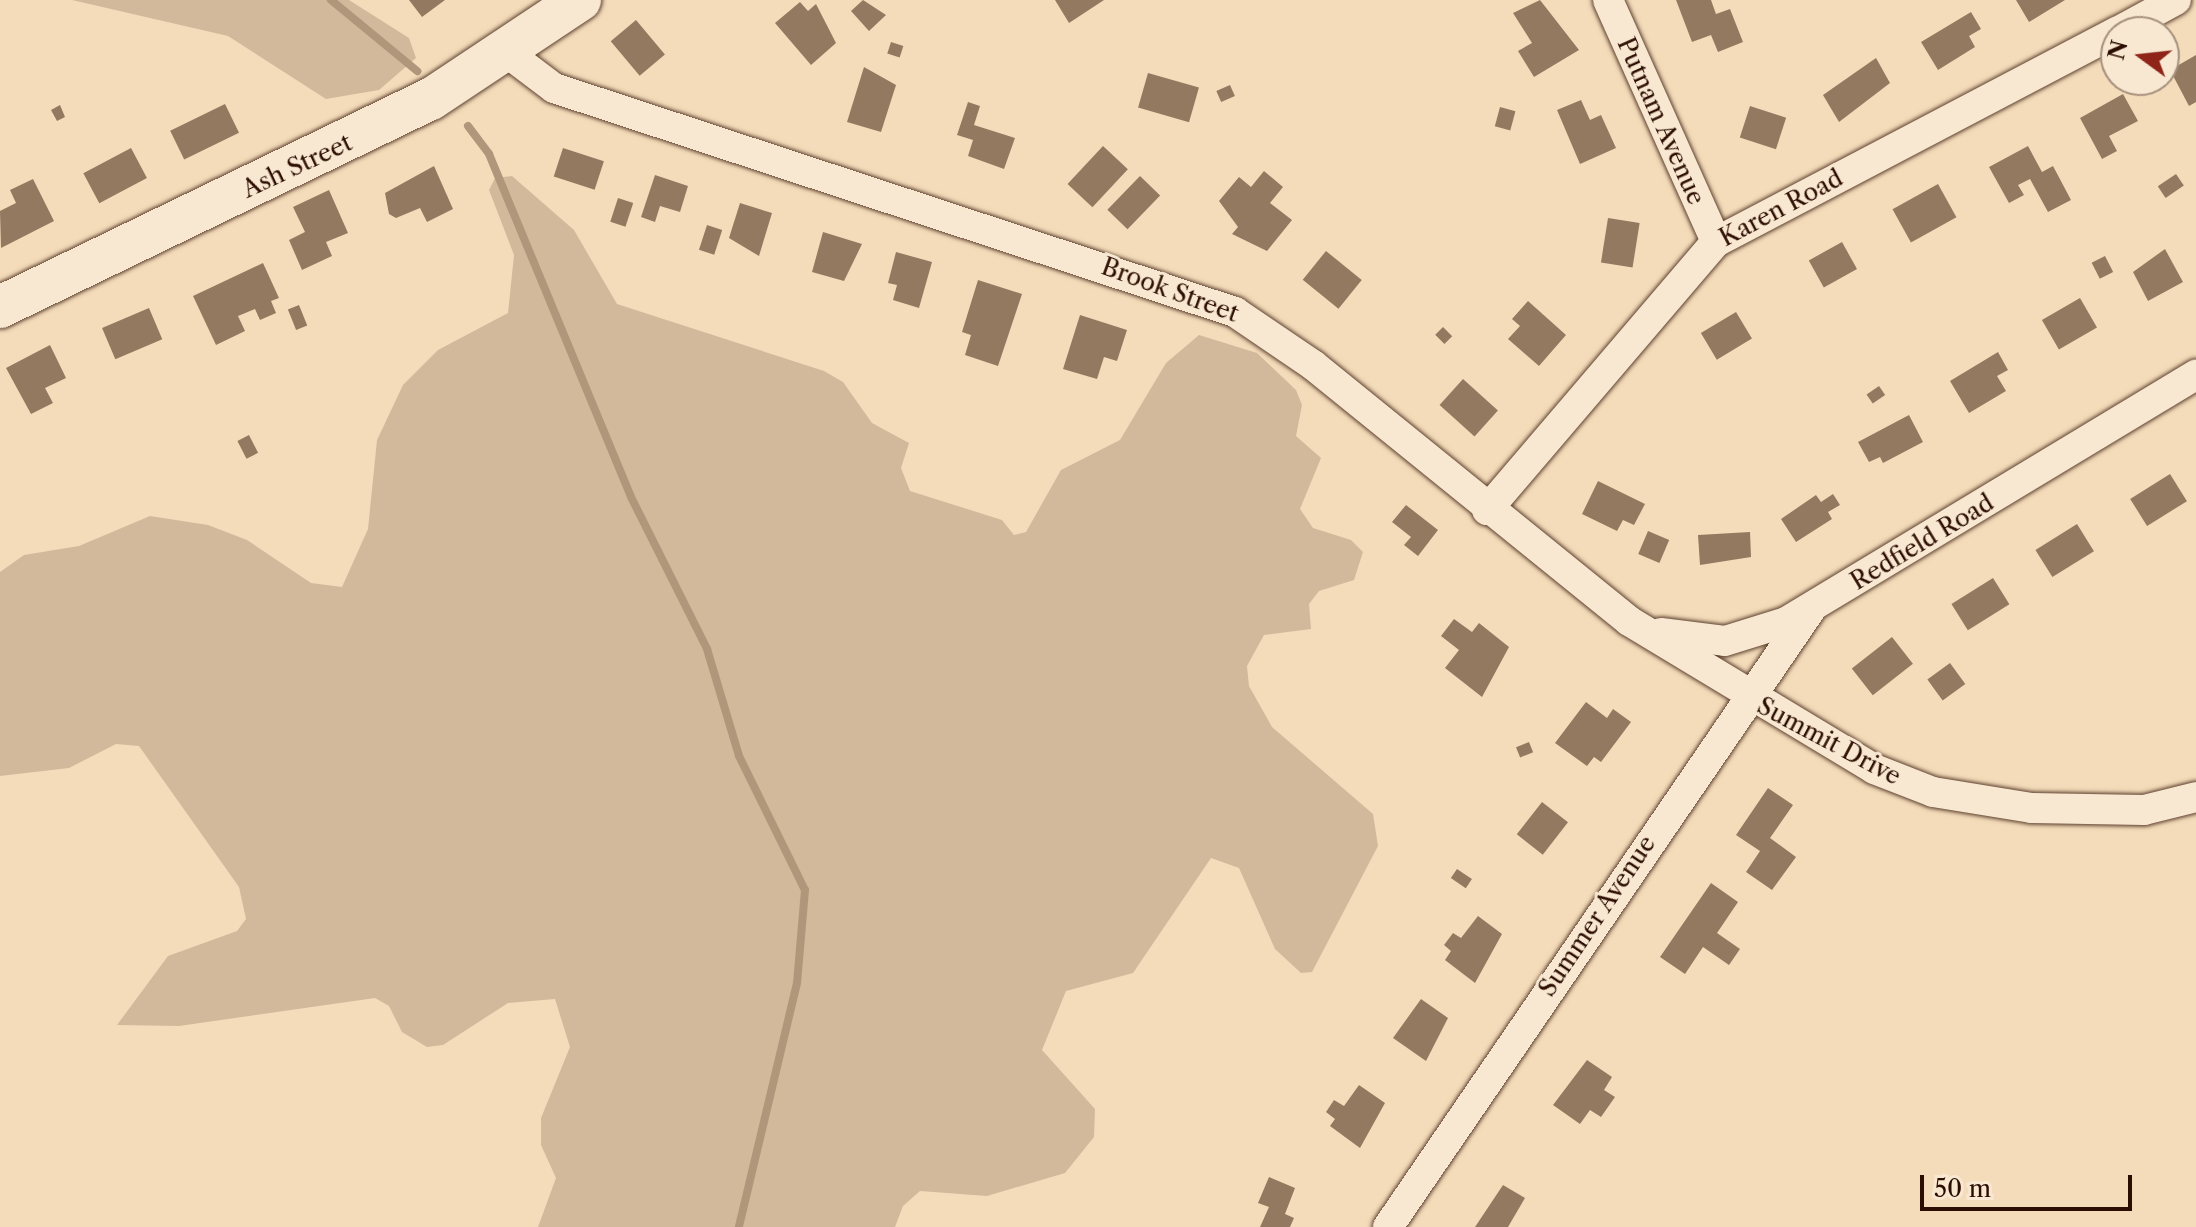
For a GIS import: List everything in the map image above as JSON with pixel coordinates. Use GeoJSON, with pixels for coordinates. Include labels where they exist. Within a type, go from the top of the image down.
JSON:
{"type":"FeatureCollection","features":[{"type":"Feature","properties":{"kind":"street","name":"Ash Street"},"geometry":{"type":"LineString","coordinates":[[0,307],[340,147],[505,51],[580,0]]}},
{"type":"Feature","properties":{"kind":"street","name":"Putnam Avenue"},"geometry":{"type":"LineString","coordinates":[[1608,0],[1716,242]]}},
{"type":"Feature","properties":{"kind":"street","name":"Karen Road"},"geometry":{"type":"LineString","coordinates":[[2146,16],[2176,0]]}},
{"type":"Feature","properties":{"kind":"street","name":"Karen Road"},"geometry":{"type":"LineString","coordinates":[[1487,510],[1716,242],[2100,40]]}},
{"type":"Feature","properties":{"kind":"street","name":"Brook Street"},"geometry":{"type":"LineString","coordinates":[[505,51],[554,88],[1235,312],[1313,365],[1487,510],[1629,621],[1747,696]]}},
{"type":"Feature","properties":{"kind":"street","name":"Redfield Road"},"geometry":{"type":"LineString","coordinates":[[1629,621],[1672,636],[1725,641],[1759,635],[1811,609],[2196,375]]}},
{"type":"Feature","properties":{"kind":"street","name":"Summer Avenue"},"geometry":{"type":"LineString","coordinates":[[1388,1227],[1747,696],[1811,609]]}},
{"type":"Feature","properties":{"kind":"street","name":"Summit Drive"},"geometry":{"type":"LineString","coordinates":[[1747,696],[1874,769],[1957,797],[2106,812],[2196,797]]}},
{"type":"Feature","properties":{"kind":"shaded area"},"geometry":{"type":"Polygon","coordinates":[[[72,0],[349,0],[409,38],[416,58],[379,90],[326,99],[228,36],[72,0]]]}},
{"type":"Feature","properties":{"kind":"shaded area"},"geometry":{"type":"Polygon","coordinates":[[[512,176],[574,230],[617,304],[824,371],[843,382],[872,423],[909,443],[901,468],[910,491],[1002,520],[1014,535],[1026,532],[1061,470],[1120,440],[1166,363],[1199,335],[1257,353],[1296,390],[1302,405],[1296,436],[1321,458],[1300,509],[1313,528],[1351,540],[1363,552],[1354,580],[1319,591],[1309,604],[1311,629],[1264,635],[1247,666],[1249,686],[1272,727],[1373,814],[1378,846],[1312,972],[1301,973],[1275,949],[1239,868],[1211,858],[1133,973],[1066,991],[1042,1050],[1095,1109],[1094,1137],[1065,1173],[987,1196],[920,1191],[903,1206],[895,1227],[538,1227],[556,1178],[541,1145],[541,1118],[570,1047],[555,999],[508,1003],[443,1045],[427,1047],[402,1032],[389,1006],[375,998],[179,1026],[117,1025],[168,956],[237,931],[246,919],[239,887],[139,746],[116,744],[69,768],[0,776],[0,572],[24,555],[79,546],[150,516],[208,525],[247,540],[311,583],[342,587],[368,529],[377,440],[403,385],[438,350],[508,313],[514,255],[489,190],[495,178],[512,176]]]}},
{"type":"Feature","properties":{"kind":"building"},"geometry":{"type":"Polygon","coordinates":[[[409,0],[445,0],[422,17],[409,0]]]}},
{"type":"Feature","properties":{"kind":"building"},"geometry":{"type":"Polygon","coordinates":[[[863,0],[886,15],[869,31],[851,11],[863,0]]]}},
{"type":"Feature","properties":{"kind":"building"},"geometry":{"type":"Polygon","coordinates":[[[1055,0],[1104,0],[1069,23],[1055,0]]]}},
{"type":"Feature","properties":{"kind":"building"},"geometry":{"type":"Polygon","coordinates":[[[1540,0],[1579,50],[1534,77],[1518,51],[1532,43],[1513,13],[1540,0]]]}},
{"type":"Feature","properties":{"kind":"building"},"geometry":{"type":"Polygon","coordinates":[[[1676,0],[1711,0],[1716,14],[1730,9],[1743,42],[1718,52],[1711,35],[1692,42],[1676,0]]]}},
{"type":"Feature","properties":{"kind":"building"},"geometry":{"type":"Polygon","coordinates":[[[2016,0],[2065,0],[2029,22],[2016,0]]]}},
{"type":"Feature","properties":{"kind":"building"},"geometry":{"type":"Polygon","coordinates":[[[800,2],[808,11],[816,4],[836,43],[811,65],[775,23],[800,2]]]}},
{"type":"Feature","properties":{"kind":"building"},"geometry":{"type":"Polygon","coordinates":[[[1971,12],[1981,29],[1969,36],[1975,47],[1938,70],[1921,42],[1971,12]]]}},
{"type":"Feature","properties":{"kind":"building"},"geometry":{"type":"Polygon","coordinates":[[[636,20],[665,54],[640,76],[611,41],[636,20]]]}},
{"type":"Feature","properties":{"kind":"building"},"geometry":{"type":"Polygon","coordinates":[[[891,42],[903,46],[900,57],[887,53],[891,42]]]}},
{"type":"Feature","properties":{"kind":"building"},"geometry":{"type":"Polygon","coordinates":[[[2196,55],[2196,102],[2189,106],[2180,89],[2180,64],[2196,55]]]}},
{"type":"Feature","properties":{"kind":"building"},"geometry":{"type":"Polygon","coordinates":[[[1876,58],[1890,83],[1839,122],[1823,95],[1876,58]]]}},
{"type":"Feature","properties":{"kind":"building"},"geometry":{"type":"Polygon","coordinates":[[[864,67],[896,85],[881,132],[847,122],[864,67]]]}},
{"type":"Feature","properties":{"kind":"building"},"geometry":{"type":"Polygon","coordinates":[[[1148,73],[1199,88],[1189,122],[1138,108],[1148,73]]]}},
{"type":"Feature","properties":{"kind":"building"},"geometry":{"type":"Polygon","coordinates":[[[1230,85],[1235,96],[1221,102],[1216,91],[1230,85]]]}},
{"type":"Feature","properties":{"kind":"building"},"geometry":{"type":"Polygon","coordinates":[[[2124,96],[2138,121],[2109,136],[2117,151],[2102,159],[2080,118],[2124,96]]]}},
{"type":"Feature","properties":{"kind":"building"},"geometry":{"type":"Polygon","coordinates":[[[1581,100],[1590,120],[1601,115],[1616,148],[1580,164],[1557,110],[1581,100]]]}},
{"type":"Feature","properties":{"kind":"building"},"geometry":{"type":"Polygon","coordinates":[[[968,102],[980,106],[974,125],[1015,138],[1004,169],[968,156],[973,140],[957,135],[968,102]]]}},
{"type":"Feature","properties":{"kind":"building"},"geometry":{"type":"Polygon","coordinates":[[[225,104],[239,133],[184,160],[170,131],[225,104]]]}},
{"type":"Feature","properties":{"kind":"building"},"geometry":{"type":"Polygon","coordinates":[[[60,105],[65,117],[57,121],[51,110],[60,105]]]}},
{"type":"Feature","properties":{"kind":"building"},"geometry":{"type":"Polygon","coordinates":[[[1750,106],[1786,118],[1776,149],[1740,137],[1750,106]]]}},
{"type":"Feature","properties":{"kind":"building"},"geometry":{"type":"Polygon","coordinates":[[[1500,107],[1515,111],[1510,130],[1495,126],[1500,107]]]}},
{"type":"Feature","properties":{"kind":"building"},"geometry":{"type":"Polygon","coordinates":[[[1103,146],[1128,169],[1092,207],[1068,184],[1103,146]]]}},
{"type":"Feature","properties":{"kind":"building"},"geometry":{"type":"Polygon","coordinates":[[[2028,146],[2042,172],[2053,166],[2071,200],[2048,212],[2030,179],[2018,185],[2024,195],[2009,203],[1989,167],[2028,146]]]}},
{"type":"Feature","properties":{"kind":"building"},"geometry":{"type":"Polygon","coordinates":[[[131,148],[147,178],[99,203],[83,173],[131,148]]]}},
{"type":"Feature","properties":{"kind":"building"},"geometry":{"type":"Polygon","coordinates":[[[563,148],[604,161],[595,190],[554,177],[563,148]]]}},
{"type":"Feature","properties":{"kind":"building"},"geometry":{"type":"Polygon","coordinates":[[[434,166],[453,209],[427,222],[420,208],[396,218],[389,214],[385,193],[434,166]]]}},
{"type":"Feature","properties":{"kind":"building"},"geometry":{"type":"Polygon","coordinates":[[[1264,171],[1283,187],[1270,203],[1292,220],[1267,251],[1232,234],[1238,227],[1219,201],[1239,177],[1251,187],[1264,171]]]}},
{"type":"Feature","properties":{"kind":"building"},"geometry":{"type":"Polygon","coordinates":[[[2176,174],[2184,186],[2166,198],[2158,186],[2176,174]]]}},
{"type":"Feature","properties":{"kind":"building"},"geometry":{"type":"Polygon","coordinates":[[[655,175],[688,186],[680,212],[660,206],[655,222],[641,217],[655,175]]]}},
{"type":"Feature","properties":{"kind":"building"},"geometry":{"type":"Polygon","coordinates":[[[1140,176],[1160,195],[1127,229],[1107,210],[1140,176]]]}},
{"type":"Feature","properties":{"kind":"building"},"geometry":{"type":"Polygon","coordinates":[[[33,179],[54,221],[1,248],[0,211],[16,203],[10,190],[33,179]]]}},
{"type":"Feature","properties":{"kind":"building"},"geometry":{"type":"Polygon","coordinates":[[[1938,184],[1956,217],[1911,242],[1893,209],[1938,184]]]}},
{"type":"Feature","properties":{"kind":"building"},"geometry":{"type":"Polygon","coordinates":[[[329,190],[348,233],[326,242],[332,256],[302,270],[289,240],[305,232],[293,207],[329,190]]]}},
{"type":"Feature","properties":{"kind":"building"},"geometry":{"type":"Polygon","coordinates":[[[618,198],[633,203],[625,227],[610,222],[618,198]]]}},
{"type":"Feature","properties":{"kind":"building"},"geometry":{"type":"Polygon","coordinates":[[[740,203],[772,213],[759,256],[729,238],[740,203]]]}},
{"type":"Feature","properties":{"kind":"building"},"geometry":{"type":"Polygon","coordinates":[[[1608,218],[1640,223],[1633,267],[1601,262],[1608,218]]]}},
{"type":"Feature","properties":{"kind":"building"},"geometry":{"type":"Polygon","coordinates":[[[707,225],[722,230],[714,255],[699,250],[707,225]]]}},
{"type":"Feature","properties":{"kind":"building"},"geometry":{"type":"Polygon","coordinates":[[[823,232],[862,244],[844,281],[812,272],[823,232]]]}},
{"type":"Feature","properties":{"kind":"building"},"geometry":{"type":"Polygon","coordinates":[[[1842,242],[1857,269],[1824,288],[1809,260],[1842,242]]]}},
{"type":"Feature","properties":{"kind":"building"},"geometry":{"type":"Polygon","coordinates":[[[2165,249],[2183,282],[2148,301],[2133,272],[2165,249]]]}},
{"type":"Feature","properties":{"kind":"building"},"geometry":{"type":"Polygon","coordinates":[[[1326,251],[1362,280],[1338,309],[1303,280],[1326,251]]]}},
{"type":"Feature","properties":{"kind":"building"},"geometry":{"type":"Polygon","coordinates":[[[896,252],[932,262],[919,308],[893,300],[897,285],[888,283],[896,252]]]}},
{"type":"Feature","properties":{"kind":"building"},"geometry":{"type":"Polygon","coordinates":[[[2105,256],[2113,272],[2100,279],[2092,263],[2105,256]]]}},
{"type":"Feature","properties":{"kind":"building"},"geometry":{"type":"Polygon","coordinates":[[[263,263],[279,298],[271,301],[276,313],[260,320],[255,309],[238,316],[245,331],[216,345],[193,296],[263,263]]]}},
{"type":"Feature","properties":{"kind":"building"},"geometry":{"type":"Polygon","coordinates":[[[978,280],[1022,294],[998,366],[965,355],[971,335],[962,332],[978,280]]]}},
{"type":"Feature","properties":{"kind":"building"},"geometry":{"type":"Polygon","coordinates":[[[2080,298],[2097,327],[2059,349],[2042,320],[2080,298]]]}},
{"type":"Feature","properties":{"kind":"building"},"geometry":{"type":"Polygon","coordinates":[[[1528,301],[1566,335],[1539,366],[1508,339],[1520,326],[1512,319],[1528,301]]]}},
{"type":"Feature","properties":{"kind":"building"},"geometry":{"type":"Polygon","coordinates":[[[299,305],[307,325],[296,330],[288,309],[299,305]]]}},
{"type":"Feature","properties":{"kind":"building"},"geometry":{"type":"Polygon","coordinates":[[[149,308],[162,339],[115,359],[102,328],[149,308]]]}},
{"type":"Feature","properties":{"kind":"building"},"geometry":{"type":"Polygon","coordinates":[[[1736,312],[1752,339],[1717,360],[1701,333],[1736,312]]]}},
{"type":"Feature","properties":{"kind":"building"},"geometry":{"type":"Polygon","coordinates":[[[1080,315],[1127,330],[1117,361],[1104,357],[1097,379],[1063,369],[1080,315]]]}},
{"type":"Feature","properties":{"kind":"building"},"geometry":{"type":"Polygon","coordinates":[[[1443,327],[1452,336],[1444,344],[1435,335],[1443,327]]]}},
{"type":"Feature","properties":{"kind":"building"},"geometry":{"type":"Polygon","coordinates":[[[50,345],[66,378],[45,388],[53,403],[31,414],[6,368],[50,345]]]}},
{"type":"Feature","properties":{"kind":"building"},"geometry":{"type":"Polygon","coordinates":[[[1998,352],[2008,370],[1997,376],[2006,391],[1969,413],[1950,381],[1998,352]]]}},
{"type":"Feature","properties":{"kind":"building"},"geometry":{"type":"Polygon","coordinates":[[[1463,379],[1498,410],[1475,436],[1440,405],[1463,379]]]}},
{"type":"Feature","properties":{"kind":"building"},"geometry":{"type":"Polygon","coordinates":[[[1879,386],[1885,395],[1873,404],[1867,394],[1879,386]]]}},
{"type":"Feature","properties":{"kind":"building"},"geometry":{"type":"Polygon","coordinates":[[[1909,415],[1923,442],[1883,463],[1880,457],[1869,462],[1858,442],[1909,415]]]}},
{"type":"Feature","properties":{"kind":"building"},"geometry":{"type":"Polygon","coordinates":[[[249,435],[258,453],[246,459],[237,441],[249,435]]]}},
{"type":"Feature","properties":{"kind":"building"},"geometry":{"type":"Polygon","coordinates":[[[2170,474],[2187,501],[2147,526],[2130,499],[2170,474]]]}},
{"type":"Feature","properties":{"kind":"building"},"geometry":{"type":"Polygon","coordinates":[[[1598,481],[1645,504],[1634,525],[1623,520],[1617,531],[1582,514],[1598,481]]]}},
{"type":"Feature","properties":{"kind":"building"},"geometry":{"type":"Polygon","coordinates":[[[1833,494],[1840,505],[1828,512],[1832,519],[1796,542],[1781,519],[1816,495],[1821,502],[1833,494]]]}},
{"type":"Feature","properties":{"kind":"building"},"geometry":{"type":"Polygon","coordinates":[[[1406,505],[1438,530],[1418,556],[1404,545],[1411,537],[1392,522],[1406,505]]]}},
{"type":"Feature","properties":{"kind":"building"},"geometry":{"type":"Polygon","coordinates":[[[2077,524],[2094,551],[2052,577],[2035,550],[2077,524]]]}},
{"type":"Feature","properties":{"kind":"building"},"geometry":{"type":"Polygon","coordinates":[[[1648,531],[1669,540],[1659,563],[1638,554],[1648,531]]]}},
{"type":"Feature","properties":{"kind":"building"},"geometry":{"type":"Polygon","coordinates":[[[1750,532],[1751,557],[1700,565],[1698,535],[1750,532]]]}},
{"type":"Feature","properties":{"kind":"building"},"geometry":{"type":"Polygon","coordinates":[[[1993,578],[2009,604],[1968,630],[1951,604],[1993,578]]]}},
{"type":"Feature","properties":{"kind":"building"},"geometry":{"type":"Polygon","coordinates":[[[1454,619],[1472,632],[1479,623],[1509,647],[1482,697],[1445,668],[1459,650],[1441,636],[1454,619]]]}},
{"type":"Feature","properties":{"kind":"building"},"geometry":{"type":"Polygon","coordinates":[[[1892,637],[1913,664],[1873,695],[1852,668],[1892,637]]]}},
{"type":"Feature","properties":{"kind":"building"},"geometry":{"type":"Polygon","coordinates":[[[1950,663],[1965,684],[1943,700],[1927,679],[1950,663]]]}},
{"type":"Feature","properties":{"kind":"building"},"geometry":{"type":"Polygon","coordinates":[[[1586,702],[1607,718],[1613,709],[1631,722],[1601,762],[1594,757],[1587,766],[1555,743],[1586,702]]]}},
{"type":"Feature","properties":{"kind":"building"},"geometry":{"type":"Polygon","coordinates":[[[1529,742],[1533,752],[1520,757],[1516,747],[1529,742]]]}},
{"type":"Feature","properties":{"kind":"building"},"geometry":{"type":"Polygon","coordinates":[[[1768,788],[1793,805],[1770,838],[1796,857],[1772,890],[1746,872],[1760,851],[1736,835],[1768,788]]]}},
{"type":"Feature","properties":{"kind":"building"},"geometry":{"type":"Polygon","coordinates":[[[1542,802],[1568,822],[1543,855],[1517,834],[1542,802]]]}},
{"type":"Feature","properties":{"kind":"building"},"geometry":{"type":"Polygon","coordinates":[[[1457,869],[1472,879],[1466,888],[1451,878],[1457,869]]]}},
{"type":"Feature","properties":{"kind":"building"},"geometry":{"type":"Polygon","coordinates":[[[1711,883],[1738,902],[1717,933],[1740,949],[1729,965],[1703,947],[1685,974],[1660,957],[1711,883]]]}},
{"type":"Feature","properties":{"kind":"building"},"geometry":{"type":"Polygon","coordinates":[[[1478,916],[1502,934],[1475,983],[1445,960],[1451,951],[1444,945],[1453,933],[1461,938],[1478,916]]]}},
{"type":"Feature","properties":{"kind":"building"},"geometry":{"type":"Polygon","coordinates":[[[1421,999],[1448,1018],[1426,1061],[1393,1038],[1421,999]]]}},
{"type":"Feature","properties":{"kind":"building"},"geometry":{"type":"Polygon","coordinates":[[[1587,1060],[1612,1077],[1604,1090],[1615,1097],[1601,1117],[1590,1110],[1580,1124],[1553,1105],[1587,1060]]]}},
{"type":"Feature","properties":{"kind":"building"},"geometry":{"type":"Polygon","coordinates":[[[1359,1085],[1385,1103],[1360,1148],[1330,1126],[1335,1119],[1326,1112],[1334,1100],[1344,1106],[1359,1085]]]}},
{"type":"Feature","properties":{"kind":"building"},"geometry":{"type":"Polygon","coordinates":[[[1269,1177],[1295,1188],[1285,1214],[1294,1218],[1290,1227],[1260,1227],[1269,1207],[1258,1203],[1269,1177]]]}},
{"type":"Feature","properties":{"kind":"building"},"geometry":{"type":"Polygon","coordinates":[[[1503,1185],[1525,1198],[1508,1227],[1475,1227],[1503,1185]]]}},
{"type":"Feature","properties":{"kind":"waterway"},"geometry":{"type":"LineString","coordinates":[[331,0],[417,71]]}},
{"type":"Feature","properties":{"kind":"waterway"},"geometry":{"type":"LineString","coordinates":[[468,126],[489,154],[631,497],[707,649],[739,756],[805,890],[797,983],[739,1227]]}}]}
